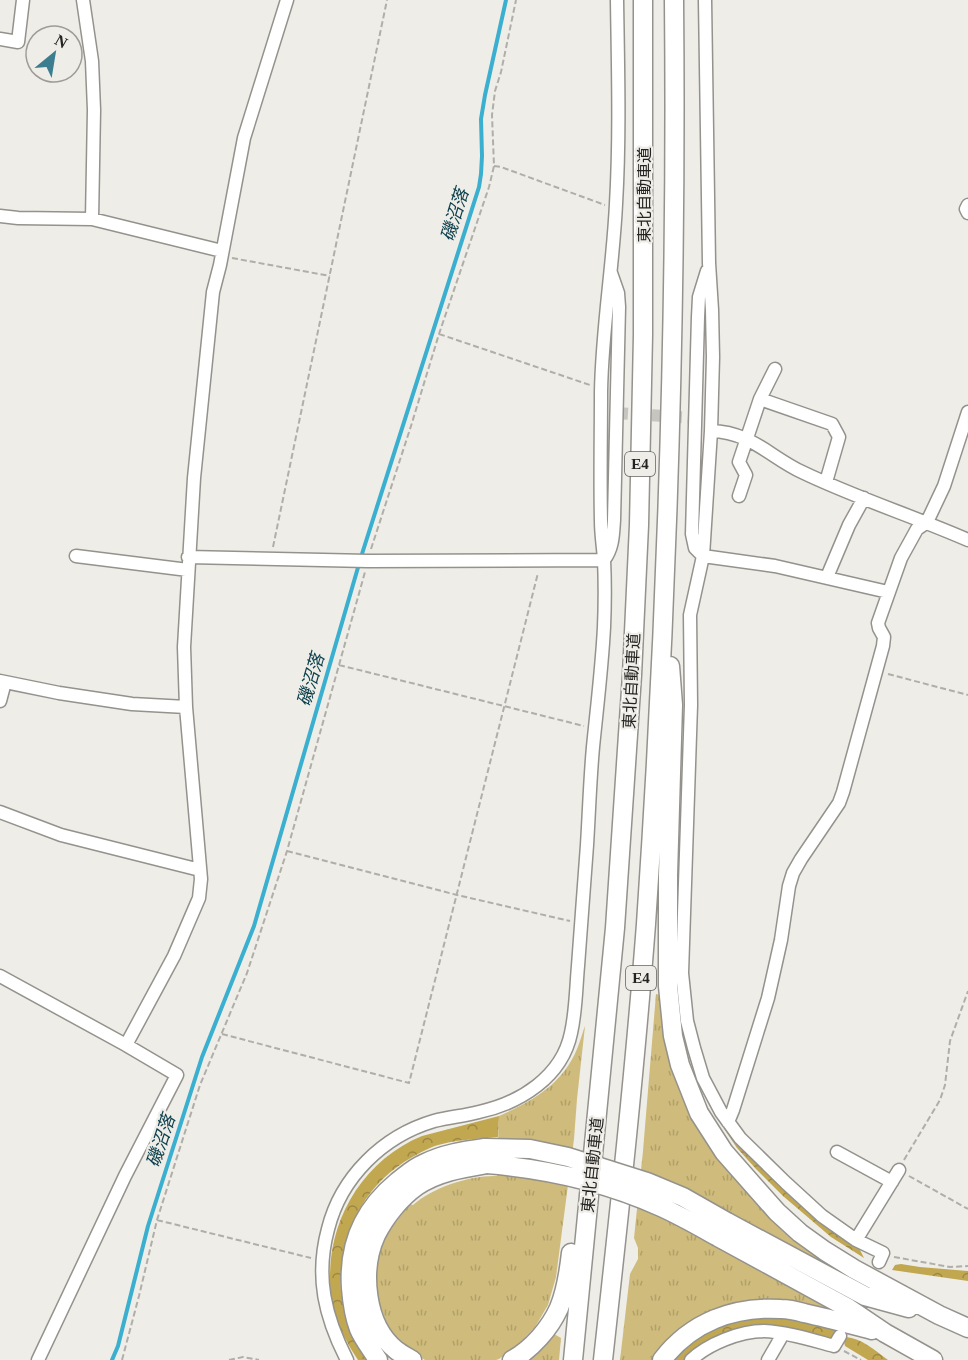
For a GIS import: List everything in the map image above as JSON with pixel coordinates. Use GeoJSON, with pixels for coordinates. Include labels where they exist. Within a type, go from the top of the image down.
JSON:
{"type":"FeatureCollection","features":[{"type":"Feature","properties":{"kind":"highway","name":"東北自動車道"},"geometry":{"type":"LineString","coordinates":[[573,1360],[615,928],[632,675],[639,525],[644,222],[643,0]]}},
{"type":"Feature","properties":{"kind":"highway","name":"東北自動車道"},"geometry":{"type":"LineString","coordinates":[[603,1360],[625,1153],[645,927],[664,595],[674,214],[674,0]]}},
{"type":"Feature","properties":{"kind":"highway"},"geometry":{"type":"LineString","coordinates":[[664,595],[673,705],[668,875],[668,986],[672,1036],[690,1092],[699,1113],[724,1152],[777,1212],[800,1233],[854,1269],[939,1316],[968,1328]]}},
{"type":"Feature","properties":{"kind":"highway"},"geometry":{"type":"LineString","coordinates":[[512,1360],[534,1343],[547,1327],[559,1308],[568,1276],[598,996],[615,928]]}},
{"type":"Feature","properties":{"kind":"highway"},"geometry":{"type":"LineString","coordinates":[[378,1360],[359,1329],[352,1302],[351,1262],[360,1228],[368,1214],[384,1193],[420,1164],[446,1155],[486,1156],[530,1149],[568,1156],[647,1182],[683,1197],[723,1230],[885,1333],[933,1360]]}},
{"type":"Feature","properties":{"kind":"highway"},"geometry":{"type":"LineString","coordinates":[[412,1360],[395,1350],[373,1317],[367,1279],[369,1258],[376,1236],[402,1199],[418,1185],[486,1156]]}},
{"type":"Feature","properties":{"kind":"highway"},"geometry":{"type":"LineString","coordinates":[[723,1230],[865,1296],[939,1316]]}},
{"type":"Feature","properties":{"kind":"highway"},"geometry":{"type":"LineString","coordinates":[[662,1360],[673,1346],[705,1323],[743,1311],[783,1308],[885,1333]]}},
{"type":"Feature","properties":{"kind":"street"},"geometry":{"type":"LineString","coordinates":[[0,39],[18,42],[23,0]]}},
{"type":"Feature","properties":{"kind":"street"},"geometry":{"type":"LineString","coordinates":[[83,0],[92,61],[94,110],[92,219]]}},
{"type":"Feature","properties":{"kind":"street"},"geometry":{"type":"LineString","coordinates":[[126,1045],[174,956],[199,898],[200,870],[186,707],[184,647],[194,478],[213,292],[244,138],[287,0]]}},
{"type":"Feature","properties":{"kind":"street"},"geometry":{"type":"LineString","coordinates":[[347,1360],[328,1315],[323,1293],[322,1269],[325,1239],[331,1217],[342,1192],[368,1158],[402,1134],[433,1122],[483,1112],[519,1098],[537,1086],[561,1060],[569,1045],[573,1027],[604,624],[604,560],[601,525],[602,387],[619,140],[617,0]]}},
{"type":"Feature","properties":{"kind":"street"},"geometry":{"type":"LineString","coordinates":[[705,0],[709,263],[713,333],[711,431],[703,556],[690,615],[691,705],[682,973],[687,1020],[703,1078],[711,1095],[740,1138],[822,1216],[881,1258]]}},
{"type":"Feature","properties":{"kind":"street"},"geometry":{"type":"LineString","coordinates":[[968,205],[966,209],[968,213]]}},
{"type":"Feature","properties":{"kind":"street"},"geometry":{"type":"LineString","coordinates":[[0,216],[92,219],[222,251]]}},
{"type":"Feature","properties":{"kind":"street"},"geometry":{"type":"LineString","coordinates":[[709,263],[699,297],[692,534],[695,548],[703,556],[775,566],[888,592]]}},
{"type":"Feature","properties":{"kind":"street"},"geometry":{"type":"LineString","coordinates":[[604,560],[612,545],[614,520],[619,307],[618,293],[610,269]]}},
{"type":"Feature","properties":{"kind":"street"},"geometry":{"type":"LineString","coordinates":[[739,496],[746,475],[739,462],[760,399],[775,369]]}},
{"type":"Feature","properties":{"kind":"street"},"geometry":{"type":"LineString","coordinates":[[760,399],[832,424],[839,437],[826,482]]}},
{"type":"Feature","properties":{"kind":"street"},"geometry":{"type":"LineString","coordinates":[[728,1122],[734,1110],[768,998],[793,873],[841,797],[883,646],[884,636],[878,623],[888,592],[917,529],[927,522],[944,486],[968,412]]}},
{"type":"Feature","properties":{"kind":"street"},"geometry":{"type":"LineString","coordinates":[[711,431],[720,431],[746,439],[800,472],[968,540]]}},
{"type":"Feature","properties":{"kind":"street"},"geometry":{"type":"LineString","coordinates":[[827,577],[849,525],[864,498]]}},
{"type":"Feature","properties":{"kind":"street"},"geometry":{"type":"LineString","coordinates":[[76,556],[188,570]]}},
{"type":"Feature","properties":{"kind":"street"},"geometry":{"type":"LineString","coordinates":[[188,557],[604,560]]}},
{"type":"Feature","properties":{"kind":"street"},"geometry":{"type":"LineString","coordinates":[[0,701],[2,681],[58,693],[132,704],[186,707]]}},
{"type":"Feature","properties":{"kind":"street"},"geometry":{"type":"LineString","coordinates":[[0,812],[61,835],[200,870]]}},
{"type":"Feature","properties":{"kind":"street"},"geometry":{"type":"LineString","coordinates":[[0,976],[177,1075],[125,1176],[38,1360]]}},
{"type":"Feature","properties":{"kind":"street"},"geometry":{"type":"LineString","coordinates":[[837,1152],[892,1182]]}},
{"type":"Feature","properties":{"kind":"street"},"geometry":{"type":"LineString","coordinates":[[856,1240],[898,1170]]}},
{"type":"Feature","properties":{"kind":"street"},"geometry":{"type":"LineString","coordinates":[[691,1360],[712,1345],[752,1332],[764,1331],[837,1341]]}},
{"type":"Feature","properties":{"kind":"street"},"geometry":{"type":"LineString","coordinates":[[768,1360],[783,1334]]}},
{"type":"Feature","properties":{"kind":"path"},"geometry":{"type":"LineString","coordinates":[[271,559],[387,0]]}},
{"type":"Feature","properties":{"kind":"path"},"geometry":{"type":"LineString","coordinates":[[122,1360],[140,1296],[157,1220],[200,1085],[247,973],[287,851],[338,665],[362,560],[375,532],[489,187],[494,166],[492,115],[495,92],[516,0]]}},
{"type":"Feature","properties":{"kind":"path"},"geometry":{"type":"LineString","coordinates":[[494,166],[501,166],[616,207]]}},
{"type":"Feature","properties":{"kind":"path"},"geometry":{"type":"LineString","coordinates":[[222,251],[229,257],[330,276]]}},
{"type":"Feature","properties":{"kind":"path"},"geometry":{"type":"LineString","coordinates":[[439,334],[593,386],[602,387]]}},
{"type":"Feature","properties":{"kind":"path"},"geometry":{"type":"LineString","coordinates":[[222,1034],[409,1083],[541,560]]}},
{"type":"Feature","properties":{"kind":"path"},"geometry":{"type":"LineString","coordinates":[[338,665],[595,727]]}},
{"type":"Feature","properties":{"kind":"path"},"geometry":{"type":"LineString","coordinates":[[877,670],[968,695]]}},
{"type":"Feature","properties":{"kind":"path"},"geometry":{"type":"LineString","coordinates":[[287,851],[581,924]]}},
{"type":"Feature","properties":{"kind":"path"},"geometry":{"type":"LineString","coordinates":[[968,991],[950,1041],[945,1085],[940,1100],[898,1170],[968,1209]]}},
{"type":"Feature","properties":{"kind":"path"},"geometry":{"type":"LineString","coordinates":[[157,1220],[323,1259]]}},
{"type":"Feature","properties":{"kind":"path"},"geometry":{"type":"LineString","coordinates":[[881,1258],[904,1259],[950,1267],[968,1266]]}},
{"type":"Feature","properties":{"kind":"path"},"geometry":{"type":"LineString","coordinates":[[837,1341],[861,1360]]}},
{"type":"Feature","properties":{"kind":"path"},"geometry":{"type":"LineString","coordinates":[[229,1360],[243,1357],[259,1360]]}},
{"type":"Feature","properties":{"kind":"green space"},"geometry":{"type":"Polygon","coordinates":[[[656,994],[660,995],[667,1044],[677,1082],[699,1127],[792,1235],[861,1285],[704,1238],[847,1316],[785,1301],[656,1360],[620,1360],[630,1274],[638,1259],[638,1248],[634,1238],[656,994]]]}},
{"type":"Feature","properties":{"kind":"green space"},"geometry":{"type":"Polygon","coordinates":[[[585,1026],[574,1139],[556,1277],[548,1305],[535,1327],[517,1346],[499,1359],[425,1360],[402,1345],[390,1331],[377,1298],[377,1261],[382,1242],[410,1204],[413,1205],[431,1193],[453,1183],[497,1176],[499,1116],[534,1098],[563,1073],[571,1062],[585,1026]]]}},
{"type":"Feature","properties":{"kind":"green space"},"geometry":{"type":"Polygon","coordinates":[[[694,1068],[736,1140],[754,1161],[826,1227],[860,1250],[864,1258],[831,1237],[783,1196],[737,1148],[709,1103],[694,1068]]]}},
{"type":"Feature","properties":{"kind":"green space"},"geometry":{"type":"Polygon","coordinates":[[[499,1116],[498,1137],[454,1142],[430,1148],[397,1167],[371,1192],[361,1206],[347,1240],[341,1283],[341,1291],[352,1327],[368,1360],[358,1360],[335,1317],[330,1283],[332,1252],[337,1230],[355,1191],[384,1159],[402,1146],[422,1136],[499,1116]]]}},
{"type":"Feature","properties":{"kind":"green space"},"geometry":{"type":"Polygon","coordinates":[[[895,1265],[968,1271],[968,1281],[892,1270],[895,1265]]]}},
{"type":"Feature","properties":{"kind":"green space"},"geometry":{"type":"Polygon","coordinates":[[[783,1317],[820,1324],[838,1334],[832,1340],[754,1326],[727,1332],[714,1338],[699,1347],[685,1360],[672,1360],[697,1337],[738,1318],[783,1317]]]}},
{"type":"Feature","properties":{"kind":"green space"},"geometry":{"type":"Polygon","coordinates":[[[554,1334],[561,1338],[559,1360],[530,1360],[554,1334]]]}},
{"type":"Feature","properties":{"kind":"green space"},"geometry":{"type":"Polygon","coordinates":[[[846,1337],[863,1342],[888,1360],[868,1360],[845,1346],[846,1337]]]}},
{"type":"Feature","properties":{"kind":"waterway","name":"磯沼落"},"geometry":{"type":"LineString","coordinates":[[361,557],[479,187],[482,156],[481,119],[506,0]]}},
{"type":"Feature","properties":{"kind":"waterway","name":"磯沼落"},"geometry":{"type":"LineString","coordinates":[[112,1360],[118,1346],[148,1226],[202,1057],[254,926],[359,564]]}},
{"type":"Feature","properties":{"kind":"tunnel"},"geometry":{"type":"LineString","coordinates":[[616,413],[695,418]]}}]}
